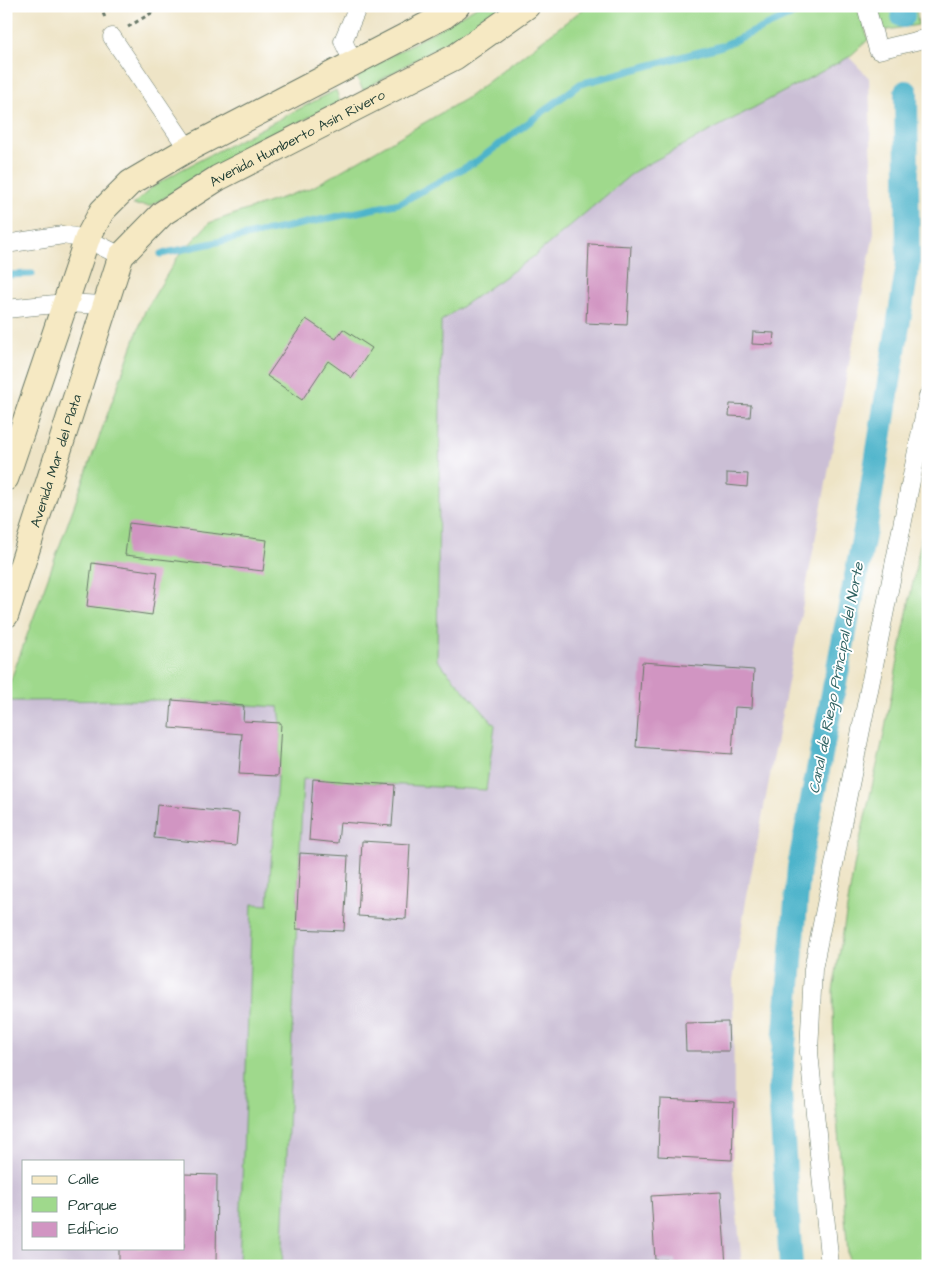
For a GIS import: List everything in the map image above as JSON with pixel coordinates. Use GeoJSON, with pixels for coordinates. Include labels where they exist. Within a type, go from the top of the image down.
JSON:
{"type":"FeatureCollection","features":[{"type":"Feature","properties":{"kind":"street"},"geometry":{"type":"LineString","coordinates":[[356,106],[345,68],[343,41],[358,6]]}},
{"type":"Feature","properties":{"kind":"street"},"geometry":{"type":"LineString","coordinates":[[6,478],[87,239],[102,211],[130,183],[188,149],[444,16],[457,6]]}},
{"type":"Feature","properties":{"kind":"street","name":"Avenida Humberto Asín Rivero"},"geometry":{"type":"LineString","coordinates":[[104,305],[121,256],[164,213],[218,178],[455,57],[527,6]]}},
{"type":"Feature","properties":{"kind":"street"},"geometry":{"type":"LineString","coordinates":[[866,6],[878,50],[928,38]]}},
{"type":"Feature","properties":{"kind":"street"},"geometry":{"type":"LineString","coordinates":[[112,36],[188,149]]}},
{"type":"Feature","properties":{"kind":"street"},"geometry":{"type":"LineString","coordinates":[[6,244],[62,235],[87,239],[121,256]]}},
{"type":"Feature","properties":{"kind":"street"},"geometry":{"type":"LineString","coordinates":[[6,309],[65,303],[104,305]]}},
{"type":"Feature","properties":{"kind":"street","name":"Avenida Mar del Plata"},"geometry":{"type":"LineString","coordinates":[[6,615],[104,305]]}},
{"type":"Feature","properties":{"kind":"street"},"geometry":{"type":"LineString","coordinates":[[830,1266],[808,1052],[813,969],[928,396]]}},
{"type":"Feature","properties":{"kind":"path"},"geometry":{"type":"LineString","coordinates":[[112,36],[163,6]]}},
{"type":"Feature","properties":{"kind":"shaded area"},"geometry":{"type":"Polygon","coordinates":[[[849,57],[869,78],[874,233],[746,901],[733,980],[734,1102],[732,1160],[742,1266],[6,1266],[6,693],[145,311],[716,112],[849,57]]]}},
{"type":"Feature","properties":{"kind":"green space"},"geometry":{"type":"Polygon","coordinates":[[[478,6],[502,6],[483,21],[363,90],[356,76],[478,6]]]}},
{"type":"Feature","properties":{"kind":"green space"},"geometry":{"type":"Polygon","coordinates":[[[587,6],[859,6],[868,40],[849,57],[635,171],[533,257],[441,321],[437,660],[495,725],[486,790],[303,779],[282,1266],[239,1266],[252,904],[268,905],[281,723],[279,707],[172,700],[6,701],[6,693],[145,311],[177,258],[209,223],[313,187],[467,98],[587,6]]]}},
{"type":"Feature","properties":{"kind":"green space"},"geometry":{"type":"Polygon","coordinates":[[[878,6],[916,6],[918,25],[881,31],[878,6]]]}},
{"type":"Feature","properties":{"kind":"green space"},"geometry":{"type":"Polygon","coordinates":[[[336,90],[340,102],[265,139],[150,206],[133,205],[151,188],[179,171],[336,90]]]}},
{"type":"Feature","properties":{"kind":"green space"},"geometry":{"type":"Polygon","coordinates":[[[928,503],[928,1266],[849,1266],[834,1083],[833,991],[855,861],[883,739],[928,503]]]}},
{"type":"Feature","properties":{"kind":"building"},"geometry":{"type":"Polygon","coordinates":[[[589,244],[631,246],[627,325],[586,323],[589,244]]]}},
{"type":"Feature","properties":{"kind":"building"},"geometry":{"type":"Polygon","coordinates":[[[306,319],[336,339],[343,329],[372,348],[352,378],[328,361],[302,400],[267,376],[306,319]]]}},
{"type":"Feature","properties":{"kind":"building"},"geometry":{"type":"Polygon","coordinates":[[[753,332],[774,333],[773,345],[752,344],[753,332]]]}},
{"type":"Feature","properties":{"kind":"building"},"geometry":{"type":"Polygon","coordinates":[[[730,404],[751,405],[750,417],[729,416],[730,404]]]}},
{"type":"Feature","properties":{"kind":"building"},"geometry":{"type":"Polygon","coordinates":[[[727,473],[748,474],[747,487],[727,485],[727,473]]]}},
{"type":"Feature","properties":{"kind":"building"},"geometry":{"type":"Polygon","coordinates":[[[129,523],[267,540],[263,571],[125,555],[129,523]]]}},
{"type":"Feature","properties":{"kind":"building"},"geometry":{"type":"Polygon","coordinates":[[[92,563],[158,572],[152,615],[87,606],[92,563]]]}},
{"type":"Feature","properties":{"kind":"building"},"geometry":{"type":"Polygon","coordinates":[[[642,662],[754,670],[752,708],[735,707],[732,754],[636,747],[642,662]]]}},
{"type":"Feature","properties":{"kind":"building"},"geometry":{"type":"Polygon","coordinates":[[[172,700],[244,706],[243,721],[281,723],[278,776],[239,774],[242,734],[170,728],[172,700]]]}},
{"type":"Feature","properties":{"kind":"building"},"geometry":{"type":"Polygon","coordinates":[[[313,779],[395,785],[392,826],[340,822],[338,843],[309,840],[313,779]]]}},
{"type":"Feature","properties":{"kind":"building"},"geometry":{"type":"Polygon","coordinates":[[[157,805],[239,813],[236,846],[154,838],[157,805]]]}},
{"type":"Feature","properties":{"kind":"building"},"geometry":{"type":"Polygon","coordinates":[[[362,841],[410,844],[406,919],[358,916],[362,841]]]}},
{"type":"Feature","properties":{"kind":"building"},"geometry":{"type":"Polygon","coordinates":[[[300,853],[348,856],[344,931],[296,929],[300,853]]]}},
{"type":"Feature","properties":{"kind":"building"},"geometry":{"type":"Polygon","coordinates":[[[728,1022],[729,1051],[686,1051],[685,1023],[728,1022]]]}},
{"type":"Feature","properties":{"kind":"building"},"geometry":{"type":"Polygon","coordinates":[[[660,1099],[734,1102],[732,1160],[658,1156],[660,1099]]]}},
{"type":"Feature","properties":{"kind":"building"},"geometry":{"type":"Polygon","coordinates":[[[185,1174],[217,1175],[216,1266],[119,1266],[119,1250],[185,1250],[185,1174]]]}},
{"type":"Feature","properties":{"kind":"building"},"geometry":{"type":"Polygon","coordinates":[[[721,1192],[726,1266],[675,1266],[675,1259],[655,1260],[651,1196],[721,1192]]]}},
{"type":"Feature","properties":{"kind":"waterway"},"geometry":{"type":"LineString","coordinates":[[161,254],[400,203],[477,161],[580,84],[722,46],[811,6]]}},
{"type":"Feature","properties":{"kind":"waterway","name":"Canal de Riego Principal del Norte"},"geometry":{"type":"LineString","coordinates":[[902,6],[903,16]]}},
{"type":"Feature","properties":{"kind":"waterway","name":"Canal de Riego Principal del Norte"},"geometry":{"type":"LineString","coordinates":[[791,1266],[780,1091],[799,867],[866,525],[908,264],[906,92]]}},
{"type":"Feature","properties":{"kind":"waterway"},"geometry":{"type":"LineString","coordinates":[[6,275],[32,274]]}}]}
